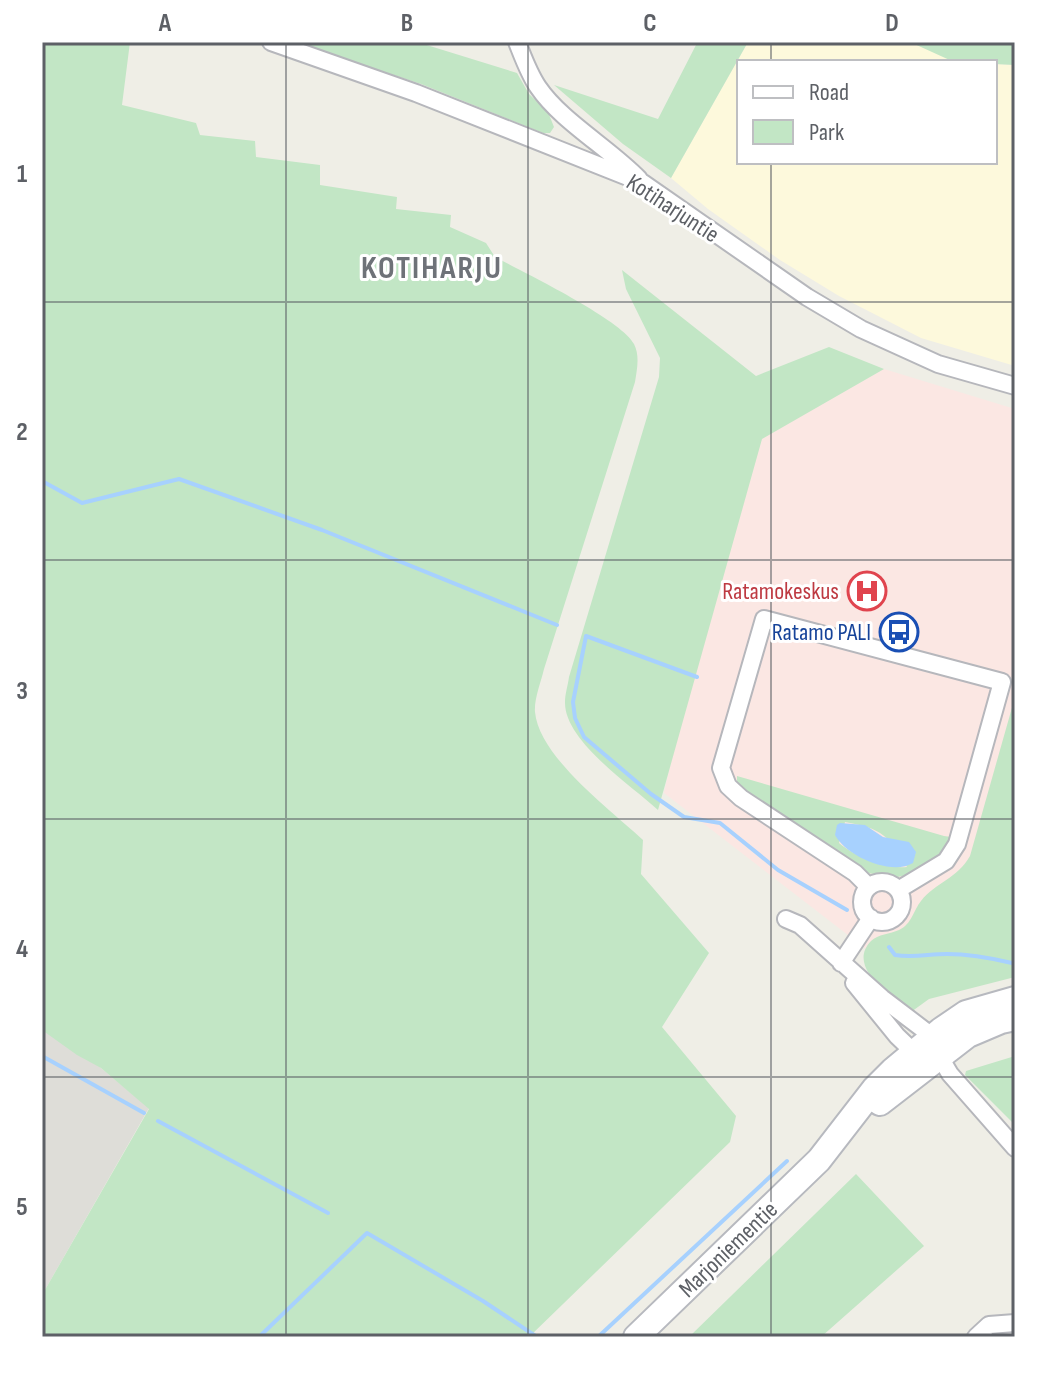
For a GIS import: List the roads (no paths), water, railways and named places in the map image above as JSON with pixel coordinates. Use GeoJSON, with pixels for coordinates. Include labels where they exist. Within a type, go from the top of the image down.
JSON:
{"type":"FeatureCollection","features":[{"type":"Feature","properties":{"kind":"street","name":"Kotiharjuntie"},"geometry":{"type":"LineString","coordinates":[[271,42],[416,93],[643,183],[807,297],[861,329],[938,364],[1015,386]]}},
{"type":"Feature","properties":{"kind":"street"},"geometry":{"type":"LineString","coordinates":[[517,42],[538,87],[553,105],[621,160],[643,183]]}},
{"type":"Feature","properties":{"kind":"street"},"geometry":{"type":"LineString","coordinates":[[869,887],[855,873],[741,798],[722,777],[721,768],[764,619],[1002,682],[957,844],[946,861],[898,890]]}},
{"type":"Feature","properties":{"kind":"street"},"geometry":{"type":"LineString","coordinates":[[885,882],[898,890],[902,906],[895,917],[883,921],[871,918],[863,908],[862,901],[869,887],[885,882]]}},
{"type":"Feature","properties":{"kind":"street"},"geometry":{"type":"LineString","coordinates":[[841,963],[871,918]]}},
{"type":"Feature","properties":{"kind":"street"},"geometry":{"type":"LineString","coordinates":[[786,919],[800,925],[841,963],[856,986],[933,1058],[1015,1148]]}},
{"type":"Feature","properties":{"kind":"street","name":"Marjoniementie"},"geometry":{"type":"LineString","coordinates":[[933,1058],[966,1013],[1015,999]]}},
{"type":"Feature","properties":{"kind":"street","name":"Marjoniementie"},"geometry":{"type":"LineString","coordinates":[[636,1337],[819,1160],[836,1149],[881,1103],[933,1058],[968,1035],[1015,1018]]}},
{"type":"Feature","properties":{"kind":"street"},"geometry":{"type":"LineString","coordinates":[[976,1337],[989,1325],[1015,1323]]}},
{"type":"Feature","properties":{"kind":"water"},"geometry":{"type":"Polygon","coordinates":[[[840,823],[865,825],[883,837],[909,842],[916,852],[913,863],[893,867],[859,857],[835,835],[840,823]]]}},
{"type":"Feature","properties":{"kind":"waterway"},"geometry":{"type":"LineString","coordinates":[[42,481],[82,503],[179,479],[322,530],[557,625]]}},
{"type":"Feature","properties":{"kind":"waterway"},"geometry":{"type":"LineString","coordinates":[[697,677],[586,636],[573,702],[575,718],[584,737],[651,794],[684,817],[720,823],[778,870],[847,910]]}},
{"type":"Feature","properties":{"kind":"waterway"},"geometry":{"type":"LineString","coordinates":[[889,947],[895,955],[963,955],[1012,963]]}},
{"type":"Feature","properties":{"kind":"waterway"},"geometry":{"type":"LineString","coordinates":[[42,1056],[144,1113]]}},
{"type":"Feature","properties":{"kind":"waterway"},"geometry":{"type":"LineString","coordinates":[[158,1121],[328,1213]]}},
{"type":"Feature","properties":{"kind":"waterway"},"geometry":{"type":"LineString","coordinates":[[598,1337],[787,1161]]}},
{"type":"Feature","properties":{"kind":"waterway"},"geometry":{"type":"LineString","coordinates":[[259,1337],[367,1233],[483,1301],[537,1337]]}},
{"type":"Feature","properties":{"kind":"place","name":"Ratamokeskus"},"geometry":{"type":"Point","coordinates":[867,591]}},
{"type":"Feature","properties":{"kind":"place","name":"Ratamo PALI"},"geometry":{"type":"Point","coordinates":[899,632]}},
{"type":"Feature","properties":{"kind":"district","name":"KOTIHARJU"},"geometry":{"type":"Point","coordinates":[432,267]}}]}
